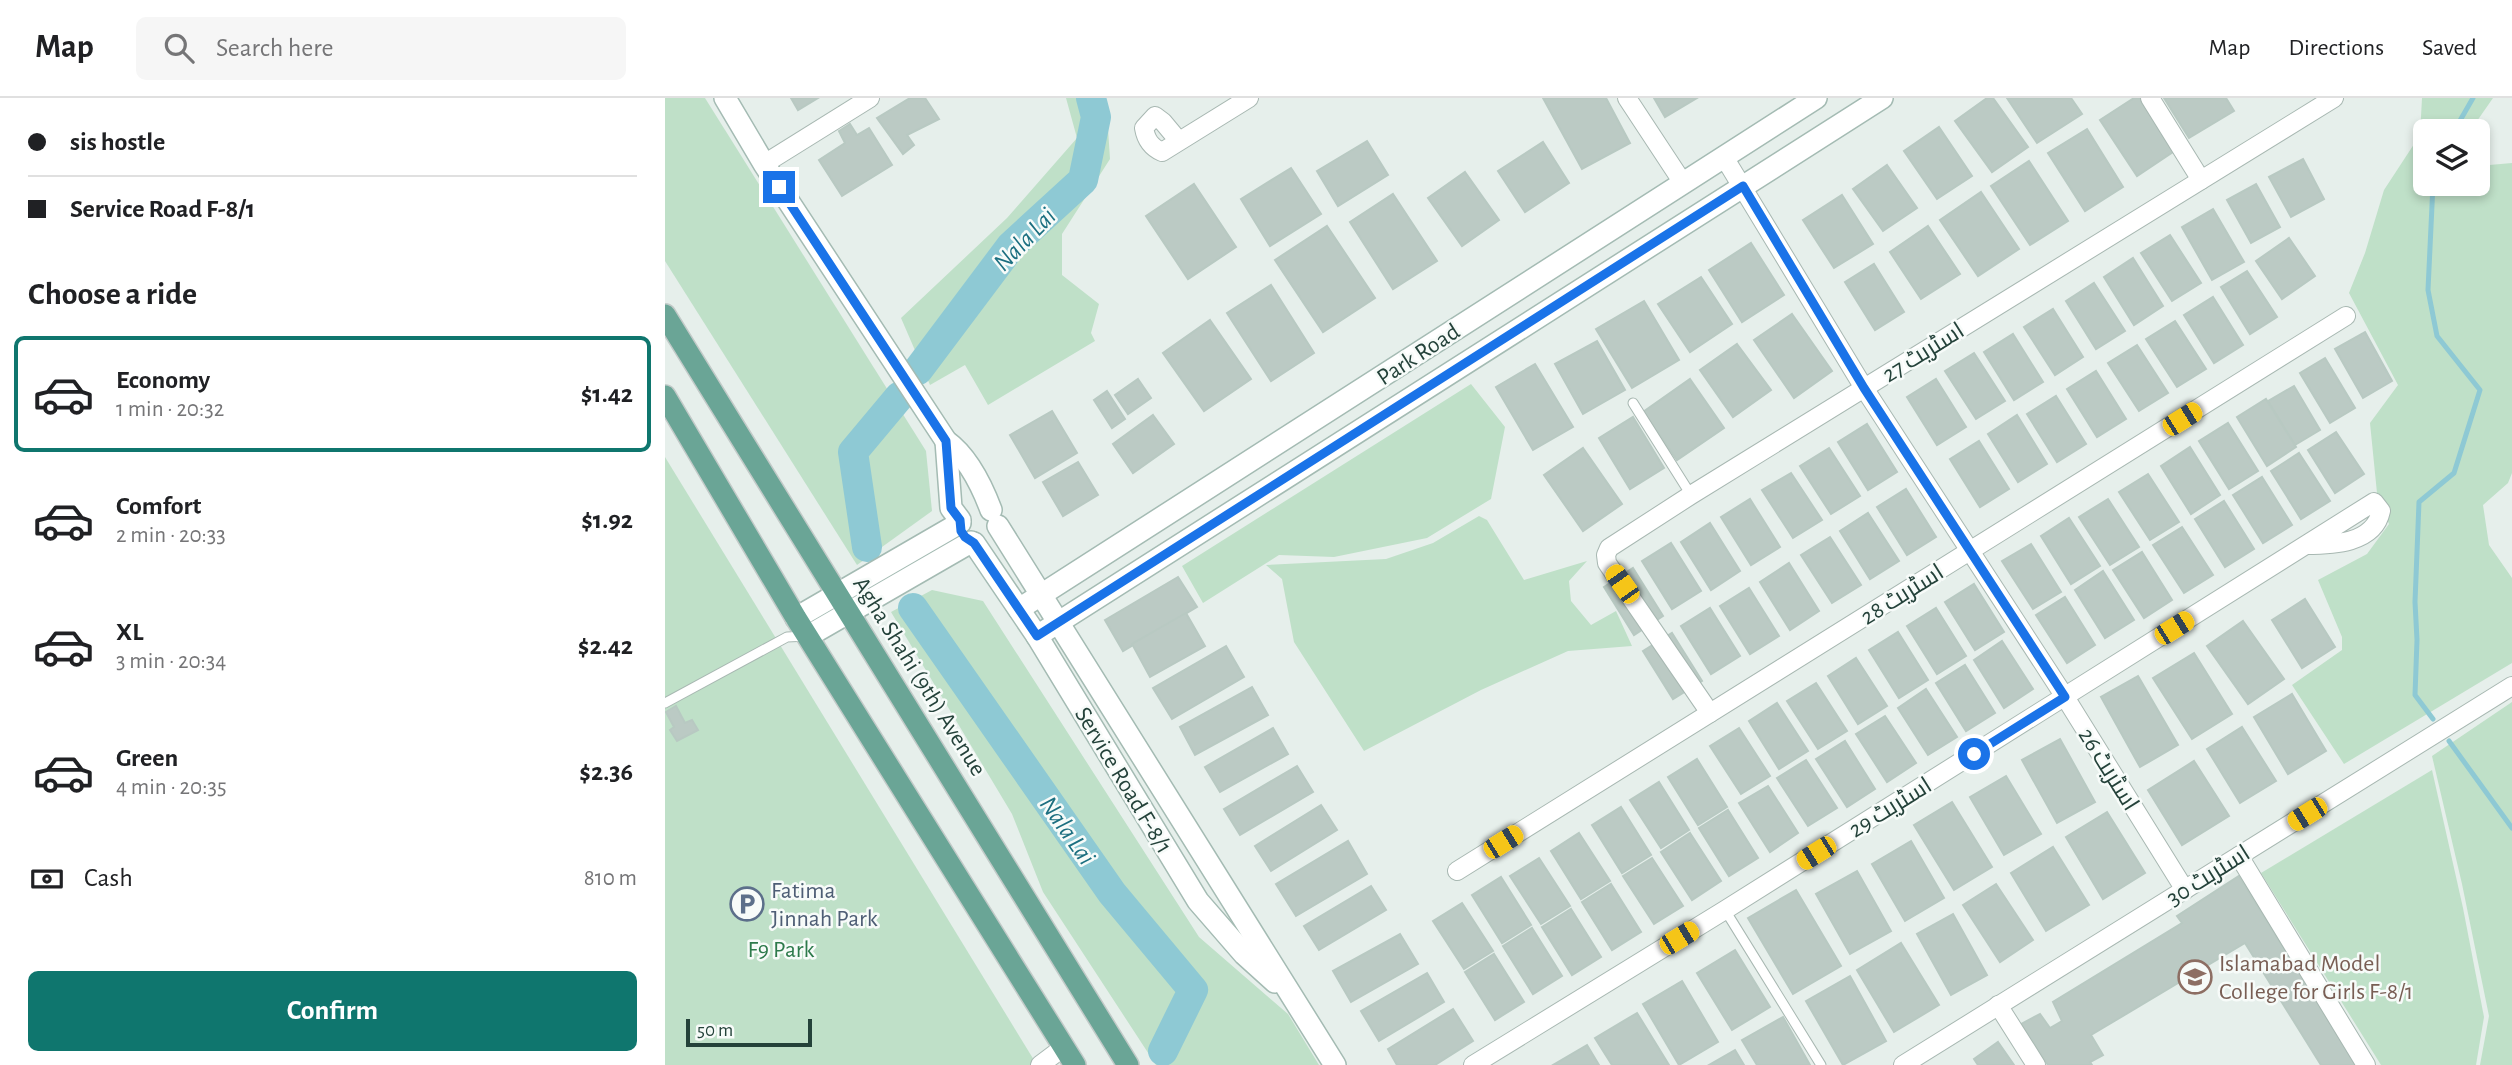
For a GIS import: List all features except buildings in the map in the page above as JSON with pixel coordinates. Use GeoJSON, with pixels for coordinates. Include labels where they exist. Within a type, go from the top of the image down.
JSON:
{"type":"FeatureCollection","features":[{"type":"Feature","properties":{"kind":"main road","name":"Agha Shahi (9th) Avenue"},"geometry":{"type":"LineString","coordinates":[[665,315],[1128,1065]]}},
{"type":"Feature","properties":{"kind":"main road"},"geometry":{"type":"LineString","coordinates":[[665,396],[797,631],[1070,1056]]}},
{"type":"Feature","properties":{"kind":"street","name":"Service Road F-8/1"},"geometry":{"type":"LineString","coordinates":[[725,98],[764,164],[946,441],[956,449],[985,494],[994,518],[1057,623],[1335,1065]]}},
{"type":"Feature","properties":{"kind":"street"},"geometry":{"type":"LineString","coordinates":[[764,164],[870,98]]}},
{"type":"Feature","properties":{"kind":"street"},"geometry":{"type":"LineString","coordinates":[[1178,140],[1156,116],[1144,128],[1145,138],[1162,152],[1249,98]]}},
{"type":"Feature","properties":{"kind":"street"},"geometry":{"type":"LineString","coordinates":[[1627,98],[1683,183]]}},
{"type":"Feature","properties":{"kind":"street","name":"Park Road"},"geometry":{"type":"LineString","coordinates":[[1019,609],[1816,98]]}},
{"type":"Feature","properties":{"kind":"street","name":"Park Road"},"geometry":{"type":"LineString","coordinates":[[1037,636],[1882,98]]}},
{"type":"Feature","properties":{"kind":"street"},"geometry":{"type":"LineString","coordinates":[[2150,98],[2201,180]]}},
{"type":"Feature","properties":{"kind":"street","name":"اسٹریٹ 27"},"geometry":{"type":"LineString","coordinates":[[1710,713],[1607,563],[1609,548],[2334,98]]}},
{"type":"Feature","properties":{"kind":"street","name":"اسٹریٹ 26"},"geometry":{"type":"LineString","coordinates":[[1724,157],[1864,388],[2065,697],[2185,890]]}},
{"type":"Feature","properties":{"kind":"street","name":"اسٹریٹ 28"},"geometry":{"type":"LineString","coordinates":[[1457,871],[2346,316]]}},
{"type":"Feature","properties":{"kind":"street","name":"Service Road F-8/1"},"geometry":{"type":"LineString","coordinates":[[946,441],[951,508],[1037,636],[1198,901],[1244,954],[1295,1000]]}},
{"type":"Feature","properties":{"kind":"street"},"geometry":{"type":"LineString","coordinates":[[797,631],[838,593],[966,532],[990,540],[994,518],[975,506],[966,510],[966,532]]}},
{"type":"Feature","properties":{"kind":"street"},"geometry":{"type":"LineString","coordinates":[[797,631],[850,612],[966,532]]}},
{"type":"Feature","properties":{"kind":"street","name":"اسٹریٹ 29"},"geometry":{"type":"LineString","coordinates":[[1473,1065],[2306,545]]}},
{"type":"Feature","properties":{"kind":"street","name":"اسٹریٹ 30"},"geometry":{"type":"LineString","coordinates":[[1903,1065],[2512,686]]}},
{"type":"Feature","properties":{"kind":"street"},"geometry":{"type":"LineString","coordinates":[[2239,856],[2366,1065]]}},
{"type":"Feature","properties":{"kind":"street"},"geometry":{"type":"LineString","coordinates":[[1998,1005],[2036,1065]]}},
{"type":"Feature","properties":{"kind":"street"},"geometry":{"type":"LineString","coordinates":[[1040,1065],[1070,1056]]}},
{"type":"Feature","properties":{"kind":"lane"},"geometry":{"type":"LineString","coordinates":[[1633,403],[1691,495]]}},
{"type":"Feature","properties":{"kind":"lane"},"geometry":{"type":"LineString","coordinates":[[665,704],[797,631]]}},
{"type":"Feature","properties":{"kind":"lane"},"geometry":{"type":"LineString","coordinates":[[1725,910],[1821,1065]]}},
{"type":"Feature","properties":{"kind":"green space"},"geometry":{"type":"Polygon","coordinates":[[[665,98],[705,98],[926,451],[932,511],[857,565],[665,261],[665,98]]]}},
{"type":"Feature","properties":{"kind":"green space"},"geometry":{"type":"Polygon","coordinates":[[[1066,98],[1106,98],[1110,159],[1062,234],[1062,275],[1099,304],[1091,333],[1095,341],[988,405],[965,365],[930,385],[901,318],[1007,218],[1077,138],[1066,98]]]}},
{"type":"Feature","properties":{"kind":"green space"},"geometry":{"type":"Polygon","coordinates":[[[2422,98],[2493,98],[2478,119],[2421,119],[2422,98]]]}},
{"type":"Feature","properties":{"kind":"green space"},"geometry":{"type":"Polygon","coordinates":[[[2413,146],[2413,196],[2490,196],[2490,165],[2512,163],[2512,473],[2508,483],[2483,505],[2489,545],[2512,578],[2512,663],[2344,764],[2292,685],[2342,650],[2342,637],[2318,580],[2367,554],[2389,524],[2377,493],[2370,423],[2398,385],[2349,293],[2365,253],[2384,190],[2413,146]]]}},
{"type":"Feature","properties":{"kind":"green space"},"geometry":{"type":"Polygon","coordinates":[[[1471,384],[1505,427],[1491,499],[1427,538],[1334,557],[1279,555],[1203,603],[1182,566],[1471,384]]]}},
{"type":"Feature","properties":{"kind":"green space","name":"F9 Park"},"geometry":{"type":"Polygon","coordinates":[[[665,457],[1037,1065],[665,1065],[665,457]]]}},
{"type":"Feature","properties":{"kind":"green space"},"geometry":{"type":"Polygon","coordinates":[[[1479,516],[1487,520],[1524,580],[1587,561],[1569,581],[1571,601],[1591,625],[1616,611],[1632,646],[1568,651],[1481,690],[1364,751],[1294,642],[1282,579],[1266,565],[1386,559],[1433,543],[1479,516]]]}},
{"type":"Feature","properties":{"kind":"green space"},"geometry":{"type":"Polygon","coordinates":[[[932,590],[983,601],[1199,937],[1288,1014],[1319,1065],[1156,1065],[1043,892],[1012,814],[891,612],[932,590]]]}},
{"type":"Feature","properties":{"kind":"green space"},"geometry":{"type":"Polygon","coordinates":[[[2512,702],[2512,1065],[2480,1065],[2489,1016],[2432,756],[2512,702]]]}},
{"type":"Feature","properties":{"kind":"green space"},"geometry":{"type":"Polygon","coordinates":[[[2432,770],[2484,1017],[2476,1065],[2381,1065],[2261,873],[2432,770]]]}},
{"type":"Feature","properties":{"kind":"waterway","name":"Nala Lai"},"geometry":{"type":"LineString","coordinates":[[918,370],[1011,246],[1083,180],[1096,117],[1091,98]]}},
{"type":"Feature","properties":{"kind":"waterway"},"geometry":{"type":"LineString","coordinates":[[2461,119],[2473,98]]}},
{"type":"Feature","properties":{"kind":"waterway"},"geometry":{"type":"LineString","coordinates":[[2432,196],[2428,290],[2437,336],[2480,390],[2454,473],[2419,502],[2415,695],[2433,719]]}},
{"type":"Feature","properties":{"kind":"waterway","name":"Nala Lai"},"geometry":{"type":"LineString","coordinates":[[867,547],[853,452],[899,397]]}},
{"type":"Feature","properties":{"kind":"waterway","name":"Nala Lai"},"geometry":{"type":"LineString","coordinates":[[913,608],[1112,893],[1193,990],[1163,1051]]}},
{"type":"Feature","properties":{"kind":"waterway"},"geometry":{"type":"LineString","coordinates":[[2449,741],[2512,828]]}},
{"type":"Feature","properties":{"kind":"place","name":"Fatima Jinnah Park"},"geometry":{"type":"Point","coordinates":[747,904]}},
{"type":"Feature","properties":{"kind":"place","name":"Islamabad Model College for Girls F-8/1"},"geometry":{"type":"Point","coordinates":[2195,977]}},
{"type":"Feature","properties":{"kind":"route"},"geometry":{"type":"LineString","coordinates":[[779,187],[946,441],[951,508],[960,520],[961,531],[974,543],[1037,636],[1743,186],[1864,388],[2065,697],[1974,754]]}}]}
